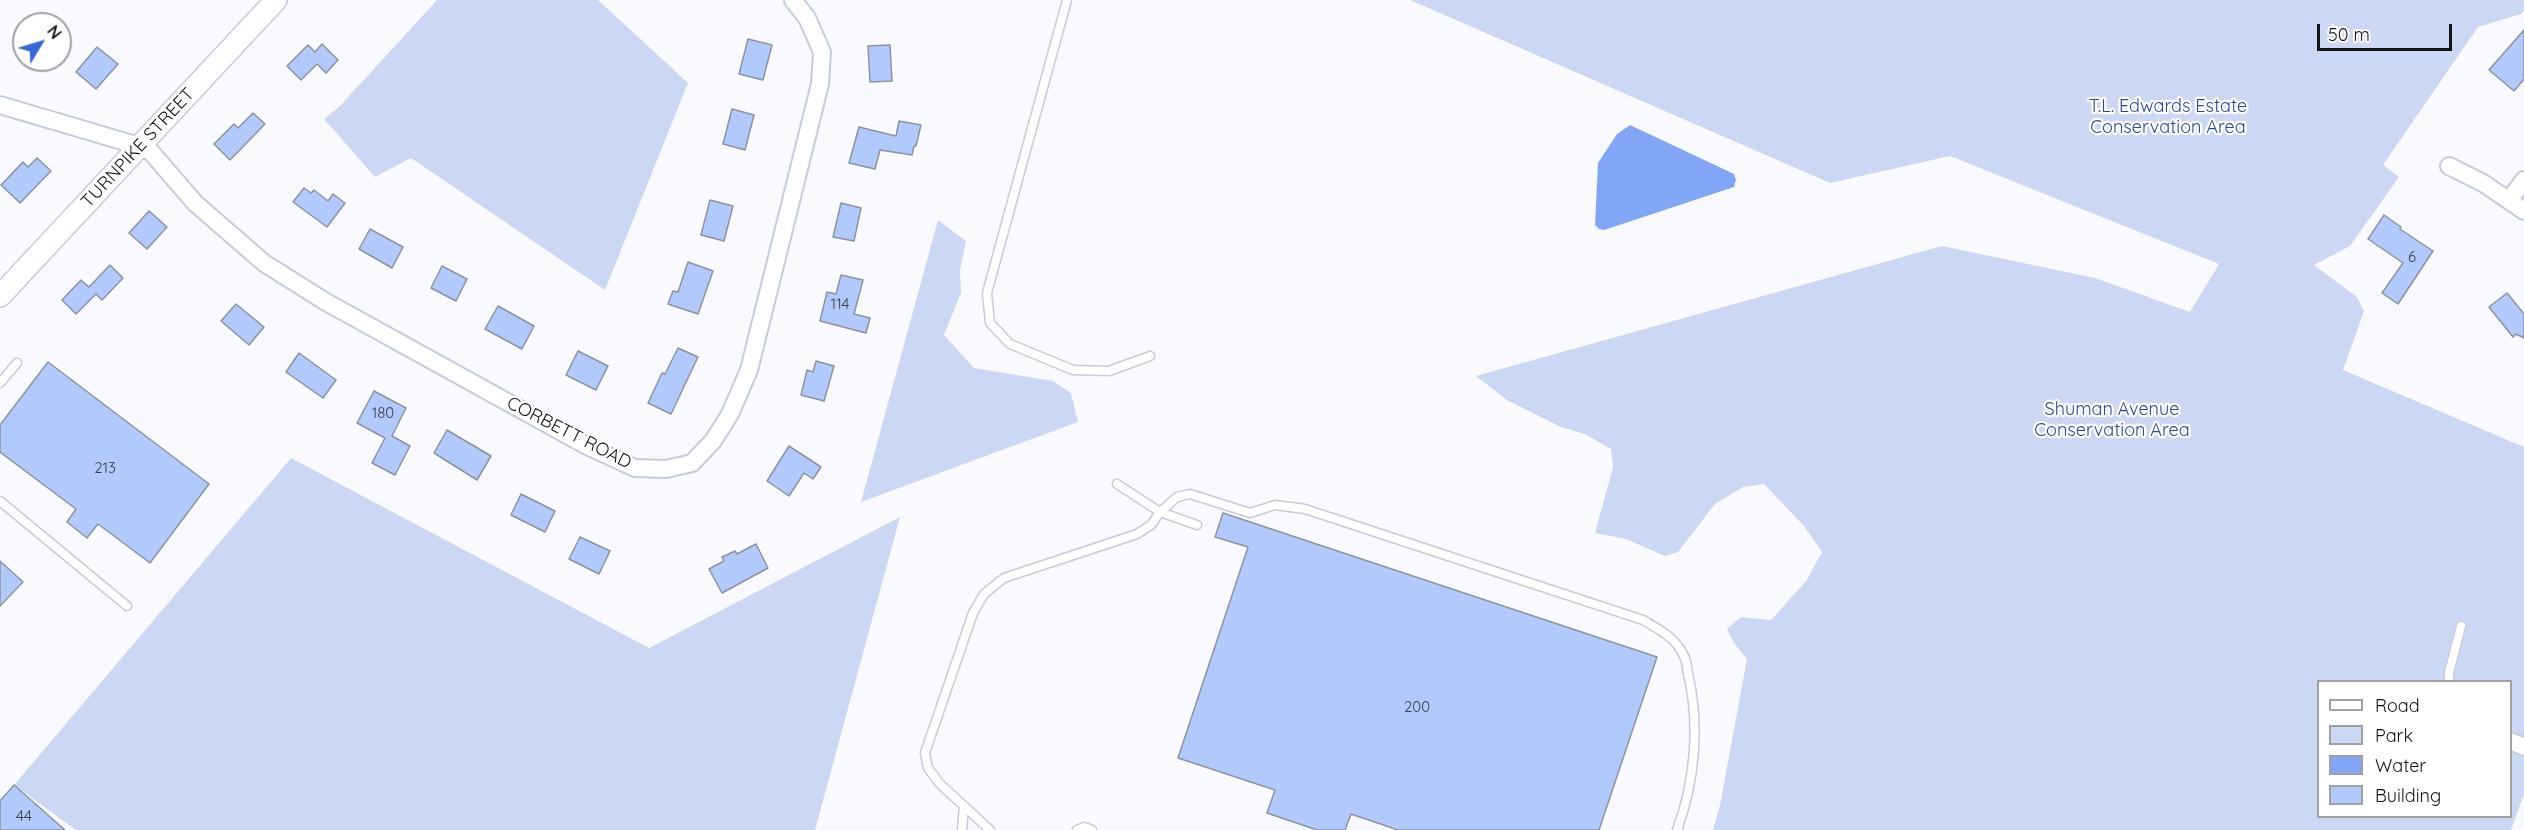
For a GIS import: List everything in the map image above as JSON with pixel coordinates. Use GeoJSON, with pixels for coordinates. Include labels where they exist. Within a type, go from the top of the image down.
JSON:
{"type":"FeatureCollection","features":[{"type":"Feature","properties":{"kind":"street","name":"TURNPIKE STREET"},"geometry":{"type":"LineString","coordinates":[[0,296],[276,0]]}},
{"type":"Feature","properties":{"kind":"street","name":"CORBETT ROAD"},"geometry":{"type":"LineString","coordinates":[[139,146],[151,152],[195,203],[264,262],[326,303],[587,446],[635,468],[666,469],[692,463],[713,441],[730,414],[749,370],[820,84],[822,52],[807,18],[793,0]]}},
{"type":"Feature","properties":{"kind":"street"},"geometry":{"type":"LineString","coordinates":[[0,105],[139,146]]}},
{"type":"Feature","properties":{"kind":"street"},"geometry":{"type":"LineString","coordinates":[[2449,166],[2510,199],[2524,212]]}},
{"type":"Feature","properties":{"kind":"street"},"geometry":{"type":"LineString","coordinates":[[2510,199],[2524,180]]}},
{"type":"Feature","properties":{"kind":"lane"},"geometry":{"type":"LineString","coordinates":[[1067,0],[987,293],[990,323],[1010,344],[1073,370],[1109,371],[1150,356]]}},
{"type":"Feature","properties":{"kind":"lane"},"geometry":{"type":"LineString","coordinates":[[0,383],[17,363]]}},
{"type":"Feature","properties":{"kind":"lane"},"geometry":{"type":"LineString","coordinates":[[1117,484],[1160,512],[1197,525]]}},
{"type":"Feature","properties":{"kind":"lane"},"geometry":{"type":"LineString","coordinates":[[990,830],[928,768],[925,753],[973,613],[984,594],[1004,578],[1137,534],[1152,525],[1160,512],[1177,497],[1190,494],[1250,513],[1275,506],[1305,509],[1643,621],[1668,634],[1684,657],[1691,687],[1695,742],[1684,812],[1677,830]]}},
{"type":"Feature","properties":{"kind":"lane"},"geometry":{"type":"LineString","coordinates":[[0,501],[127,606]]}},
{"type":"Feature","properties":{"kind":"lane"},"geometry":{"type":"LineString","coordinates":[[2449,680],[2462,626]]}},
{"type":"Feature","properties":{"kind":"lane"},"geometry":{"type":"LineString","coordinates":[[962,830],[964,806]]}},
{"type":"Feature","properties":{"kind":"lane"},"geometry":{"type":"LineString","coordinates":[[1077,830],[1084,827],[1092,830]]}},
{"type":"Feature","properties":{"kind":"green space"},"geometry":{"type":"Polygon","coordinates":[[[437,0],[598,0],[688,83],[605,290],[411,158],[375,177],[324,119],[339,107],[437,0]]]}},
{"type":"Feature","properties":{"kind":"green space"},"geometry":{"type":"Polygon","coordinates":[[[1410,0],[2524,0],[2524,11],[2521,14],[2478,27],[2383,165],[2399,177],[2350,246],[2314,265],[2357,297],[2364,311],[2343,370],[2524,447],[2524,794],[2511,830],[1713,830],[1720,805],[1747,659],[1734,643],[1727,629],[1741,617],[1771,620],[1807,580],[1822,552],[1804,526],[1764,484],[1743,487],[1715,504],[1678,552],[1665,556],[1626,539],[1595,533],[1613,467],[1611,449],[1585,434],[1561,427],[1507,400],[1476,376],[1942,246],[2095,278],[2190,312],[2219,264],[1950,156],[1830,183],[1410,0]]]}},
{"type":"Feature","properties":{"kind":"green space"},"geometry":{"type":"Polygon","coordinates":[[[938,220],[966,241],[960,270],[961,293],[944,335],[974,368],[1053,381],[1071,393],[1078,422],[861,502],[938,220]]]}},
{"type":"Feature","properties":{"kind":"green space"},"geometry":{"type":"Polygon","coordinates":[[[291,458],[649,648],[900,517],[815,830],[76,830],[14,785],[291,458]]]}},
{"type":"Feature","properties":{"kind":"water"},"geometry":{"type":"Polygon","coordinates":[[[1630,125],[1734,174],[1736,180],[1734,187],[1604,230],[1599,229],[1595,225],[1598,163],[1617,134],[1630,125]]]}},
{"type":"Feature","properties":{"kind":"building"},"geometry":{"type":"Polygon","coordinates":[[[2524,30],[2524,79],[2514,91],[2489,70],[2524,30]]]}},
{"type":"Feature","properties":{"kind":"building"},"geometry":{"type":"Polygon","coordinates":[[[748,39],[772,45],[763,80],[739,74],[748,39]]]}},
{"type":"Feature","properties":{"kind":"building"},"geometry":{"type":"Polygon","coordinates":[[[322,44],[338,60],[326,73],[317,64],[301,80],[287,66],[308,45],[315,52],[322,44]]]}},
{"type":"Feature","properties":{"kind":"building"},"geometry":{"type":"Polygon","coordinates":[[[890,45],[892,81],[870,82],[868,46],[890,45]]]}},
{"type":"Feature","properties":{"kind":"building"},"geometry":{"type":"Polygon","coordinates":[[[97,47],[118,64],[96,89],[76,72],[97,47]]]}},
{"type":"Feature","properties":{"kind":"building"},"geometry":{"type":"Polygon","coordinates":[[[732,109],[754,115],[745,150],[723,144],[732,109]]]}},
{"type":"Feature","properties":{"kind":"building"},"geometry":{"type":"Polygon","coordinates":[[[253,113],[265,124],[230,160],[214,144],[234,124],[238,128],[253,113]]]}},
{"type":"Feature","properties":{"kind":"building"},"geometry":{"type":"Polygon","coordinates":[[[899,121],[921,125],[912,155],[880,150],[875,169],[849,163],[859,127],[896,136],[899,121]]]}},
{"type":"Feature","properties":{"kind":"building"},"geometry":{"type":"Polygon","coordinates":[[[37,158],[51,171],[20,203],[1,185],[23,162],[28,167],[37,158]]]}},
{"type":"Feature","properties":{"kind":"building"},"geometry":{"type":"Polygon","coordinates":[[[304,188],[311,193],[314,190],[328,201],[333,194],[345,203],[327,227],[293,202],[304,188]]]}},
{"type":"Feature","properties":{"kind":"building"},"geometry":{"type":"Polygon","coordinates":[[[710,200],[733,206],[724,241],[701,235],[710,200]]]}},
{"type":"Feature","properties":{"kind":"building"},"geometry":{"type":"Polygon","coordinates":[[[841,203],[861,208],[854,241],[833,237],[841,203]]]}},
{"type":"Feature","properties":{"kind":"building"},"geometry":{"type":"Polygon","coordinates":[[[149,211],[167,227],[147,249],[129,233],[149,211]]]}},
{"type":"Feature","properties":{"kind":"building"},"geometry":{"type":"Polygon","coordinates":[[[2384,215],[2401,227],[2400,229],[2433,251],[2398,304],[2382,293],[2403,263],[2368,239],[2384,215]]]}},
{"type":"Feature","properties":{"kind":"building"},"geometry":{"type":"Polygon","coordinates":[[[370,229],[403,247],[392,268],[359,249],[370,229]]]}},
{"type":"Feature","properties":{"kind":"building"},"geometry":{"type":"Polygon","coordinates":[[[688,262],[713,271],[698,314],[668,304],[673,291],[678,292],[688,262]]]}},
{"type":"Feature","properties":{"kind":"building"},"geometry":{"type":"Polygon","coordinates":[[[110,265],[123,278],[102,300],[96,294],[76,314],[62,300],[81,280],[89,287],[110,265]]]}},
{"type":"Feature","properties":{"kind":"building"},"geometry":{"type":"Polygon","coordinates":[[[442,266],[467,279],[456,301],[431,288],[442,266]]]}},
{"type":"Feature","properties":{"kind":"building"},"geometry":{"type":"Polygon","coordinates":[[[841,275],[863,280],[854,314],[870,318],[866,333],[820,321],[827,292],[836,294],[841,275]]]}},
{"type":"Feature","properties":{"kind":"building"},"geometry":{"type":"Polygon","coordinates":[[[2507,293],[2524,314],[2524,338],[2516,334],[2513,337],[2489,307],[2507,293]]]}},
{"type":"Feature","properties":{"kind":"building"},"geometry":{"type":"Polygon","coordinates":[[[236,304],[264,327],[249,345],[221,321],[236,304]]]}},
{"type":"Feature","properties":{"kind":"building"},"geometry":{"type":"Polygon","coordinates":[[[498,306],[534,326],[522,349],[485,329],[498,306]]]}},
{"type":"Feature","properties":{"kind":"building"},"geometry":{"type":"Polygon","coordinates":[[[678,348],[698,357],[671,414],[648,403],[662,373],[665,374],[678,348]]]}},
{"type":"Feature","properties":{"kind":"building"},"geometry":{"type":"Polygon","coordinates":[[[578,351],[608,366],[596,390],[566,375],[578,351]]]}},
{"type":"Feature","properties":{"kind":"building"},"geometry":{"type":"Polygon","coordinates":[[[299,353],[336,380],[323,398],[286,372],[299,353]]]}},
{"type":"Feature","properties":{"kind":"building"},"geometry":{"type":"Polygon","coordinates":[[[816,361],[834,366],[824,401],[801,395],[807,370],[813,372],[816,361]]]}},
{"type":"Feature","properties":{"kind":"building"},"geometry":{"type":"Polygon","coordinates":[[[48,362],[209,484],[150,563],[98,524],[87,538],[67,522],[76,509],[0,452],[0,425],[48,362]]]}},
{"type":"Feature","properties":{"kind":"building"},"geometry":{"type":"Polygon","coordinates":[[[374,391],[406,408],[392,436],[410,446],[395,475],[372,463],[385,438],[357,423],[374,391]]]}},
{"type":"Feature","properties":{"kind":"building"},"geometry":{"type":"Polygon","coordinates":[[[447,430],[491,456],[477,480],[434,453],[447,430]]]}},
{"type":"Feature","properties":{"kind":"building"},"geometry":{"type":"Polygon","coordinates":[[[789,446],[821,467],[813,479],[804,473],[789,496],[767,481],[789,446]]]}},
{"type":"Feature","properties":{"kind":"building"},"geometry":{"type":"Polygon","coordinates":[[[521,494],[555,511],[545,532],[511,515],[521,494]]]}},
{"type":"Feature","properties":{"kind":"building"},"geometry":{"type":"Polygon","coordinates":[[[1223,513],[1657,657],[1599,830],[1398,830],[1351,814],[1345,830],[1317,830],[1267,813],[1275,790],[1178,758],[1248,547],[1215,537],[1223,513]]]}},
{"type":"Feature","properties":{"kind":"building"},"geometry":{"type":"Polygon","coordinates":[[[580,537],[610,551],[599,574],[569,559],[580,537]]]}},
{"type":"Feature","properties":{"kind":"building"},"geometry":{"type":"Polygon","coordinates":[[[756,544],[768,568],[722,593],[709,569],[724,561],[722,557],[735,551],[737,554],[756,544]]]}},
{"type":"Feature","properties":{"kind":"building"},"geometry":{"type":"Polygon","coordinates":[[[0,561],[23,582],[0,606],[0,561]]]}},
{"type":"Feature","properties":{"kind":"building"},"geometry":{"type":"Polygon","coordinates":[[[14,785],[65,830],[0,830],[0,801],[14,785]]]}},
{"type":"Feature","properties":{"kind":"park label","name":"T.L. Edwards Estate Conservation Area"},"geometry":{"type":"Point","coordinates":[2168,117]}},
{"type":"Feature","properties":{"kind":"park label","name":"Shuman Avenue Conservation Area"},"geometry":{"type":"Point","coordinates":[2112,420]}}]}
